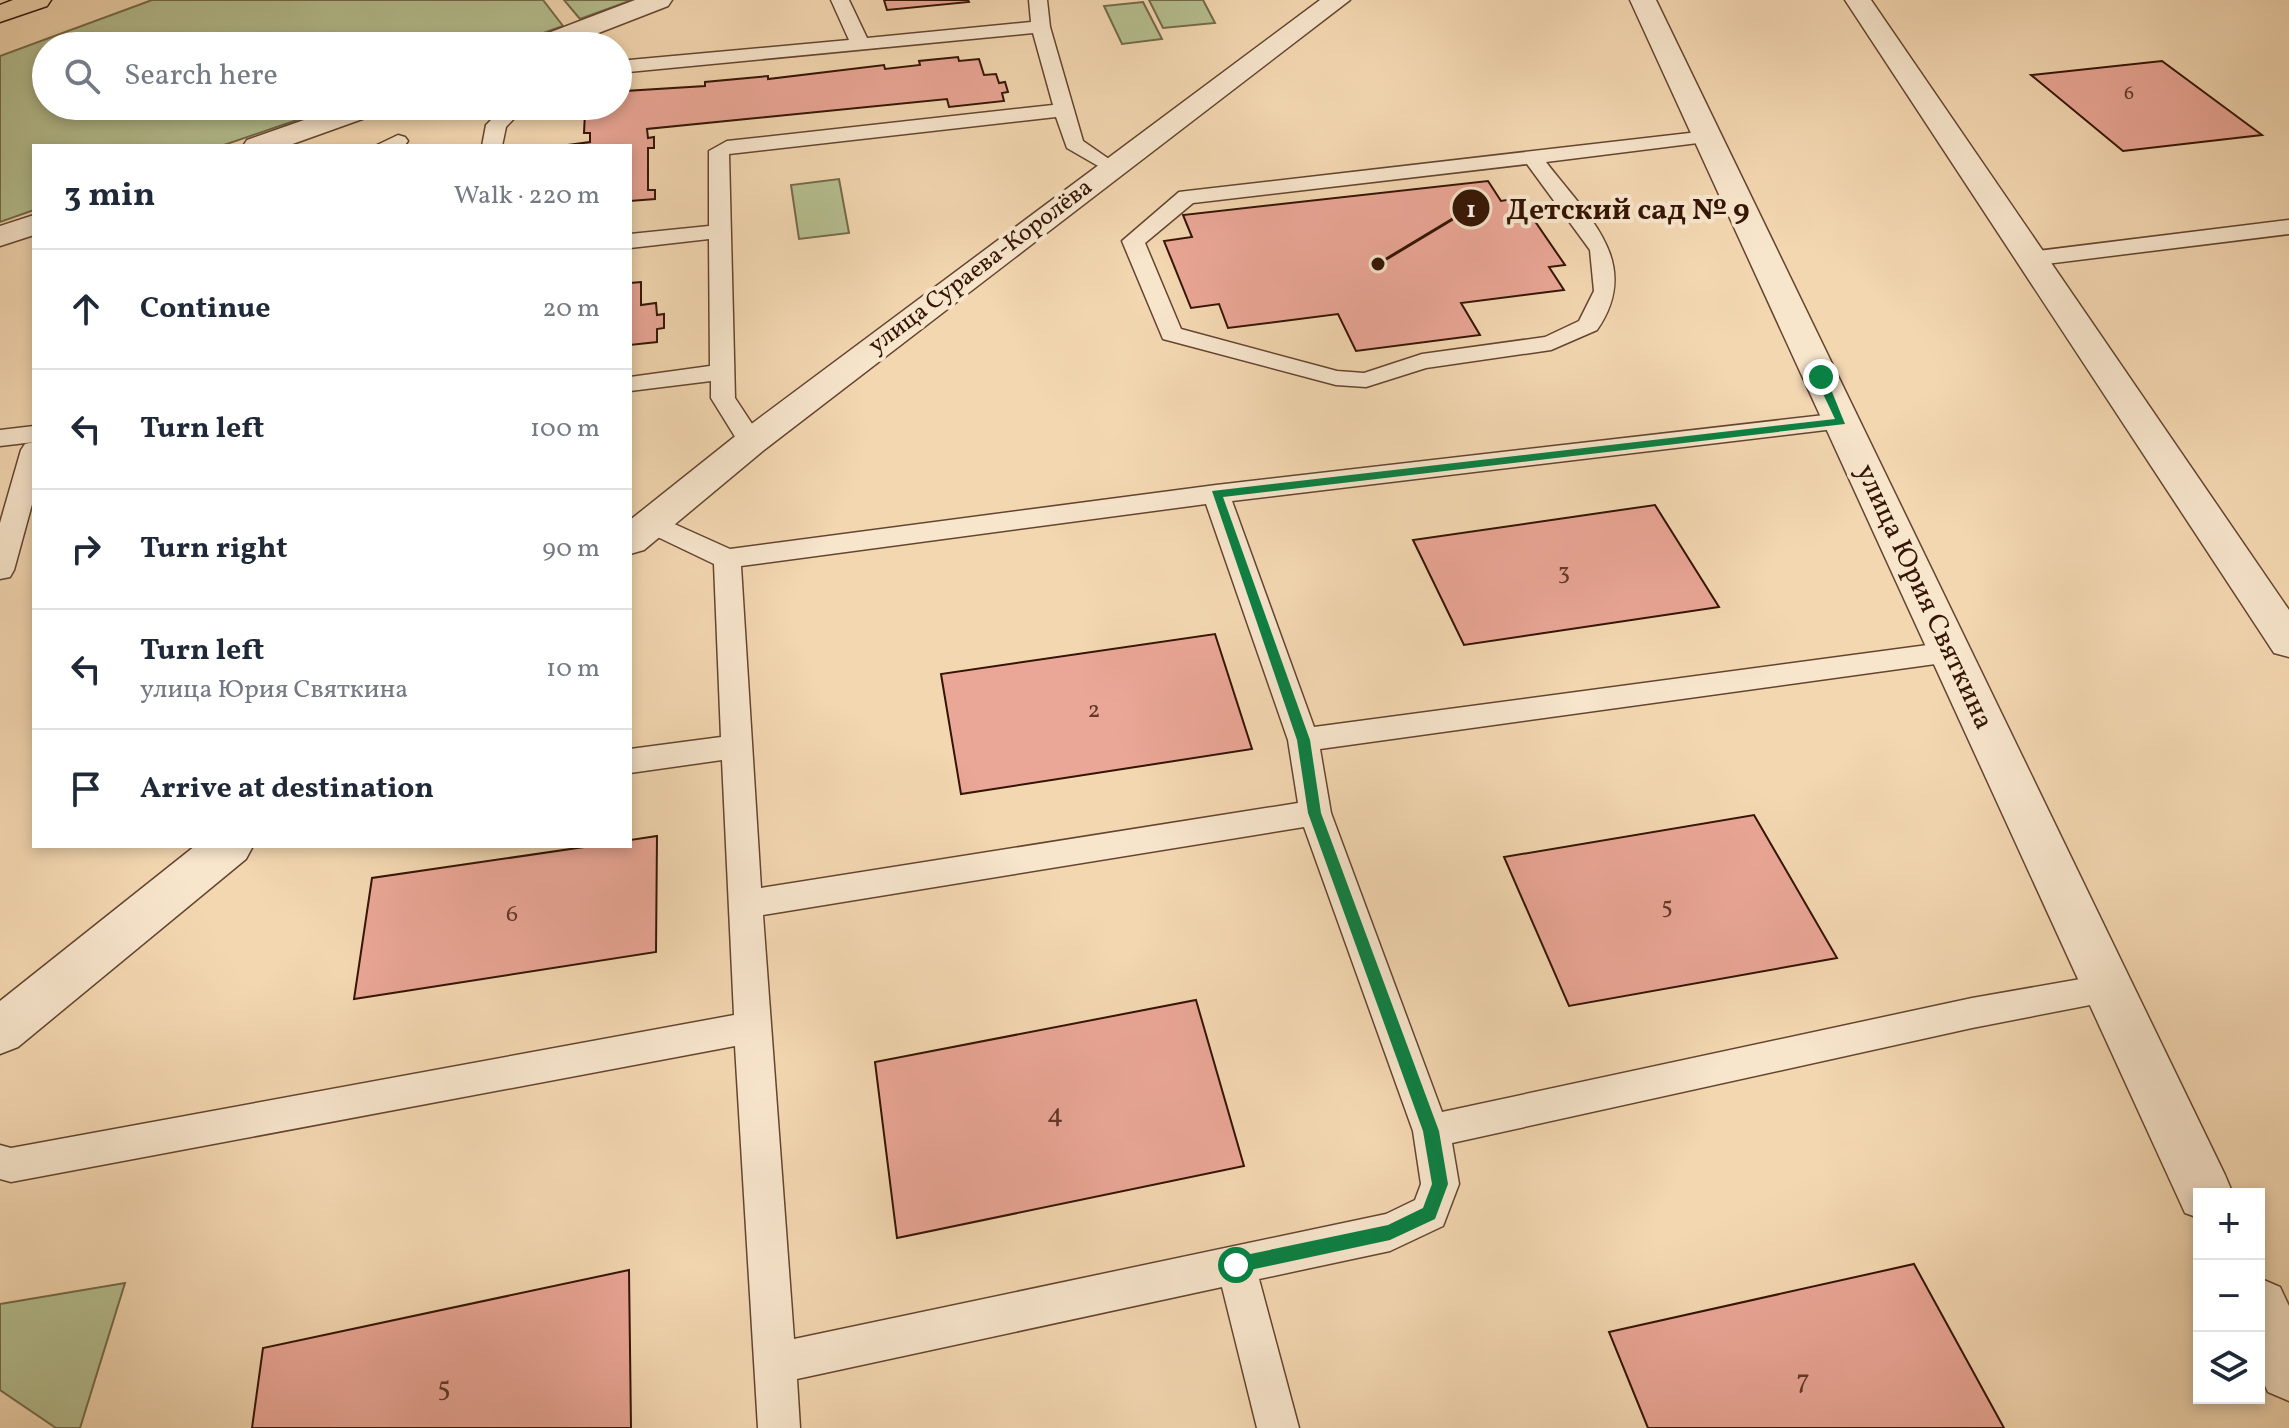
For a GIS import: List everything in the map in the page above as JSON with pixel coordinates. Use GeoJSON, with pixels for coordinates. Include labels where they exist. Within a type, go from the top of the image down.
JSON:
{"type":"FeatureCollection","features":[{"type":"Feature","properties":{"kind":"main road"},"geometry":{"type":"LineString","coordinates":[[0,14],[38,0]]}},
{"type":"Feature","properties":{"kind":"street"},"geometry":{"type":"LineString","coordinates":[[576,32],[659,0]]}},
{"type":"Feature","properties":{"kind":"street","name":"улица Сураева-Королёва"},"geometry":{"type":"LineString","coordinates":[[641,532],[751,442],[1337,0]]}},
{"type":"Feature","properties":{"kind":"street","name":"улица Юрия Святкина"},"geometry":{"type":"LineString","coordinates":[[1643,0],[2202,1188]]}},
{"type":"Feature","properties":{"kind":"street"},"geometry":{"type":"LineString","coordinates":[[1858,0],[2289,642]]}},
{"type":"Feature","properties":{"kind":"street"},"geometry":{"type":"LineString","coordinates":[[264,144],[332,120]]}},
{"type":"Feature","properties":{"kind":"street"},"geometry":{"type":"LineString","coordinates":[[0,236],[32,226]]}},
{"type":"Feature","properties":{"kind":"street"},"geometry":{"type":"LineString","coordinates":[[0,1031],[227,848]]}},
{"type":"Feature","properties":{"kind":"street"},"geometry":{"type":"LineString","coordinates":[[2265,1320],[2289,1371]]}},
{"type":"Feature","properties":{"kind":"lane"},"geometry":{"type":"LineString","coordinates":[[840,0],[860,44]]}},
{"type":"Feature","properties":{"kind":"lane"},"geometry":{"type":"LineString","coordinates":[[1038,0],[1041,27],[1074,144],[1112,168]]}},
{"type":"Feature","properties":{"kind":"lane"},"geometry":{"type":"LineString","coordinates":[[632,66],[1041,27]]}},
{"type":"Feature","properties":{"kind":"lane"},"geometry":{"type":"LineString","coordinates":[[751,442],[723,398],[719,151],[734,145],[1063,110]]}},
{"type":"Feature","properties":{"kind":"lane"},"geometry":{"type":"LineString","coordinates":[[492,144],[496,125],[501,120]]}},
{"type":"Feature","properties":{"kind":"lane"},"geometry":{"type":"LineString","coordinates":[[1532,157],[1601,250],[1605,291],[1589,325],[1551,343],[1422,361],[1366,380],[1336,378],[1171,334],[1133,241],[1187,197],[1532,157],[1707,137]]}},
{"type":"Feature","properties":{"kind":"lane"},"geometry":{"type":"LineString","coordinates":[[2029,259],[2289,227]]}},
{"type":"Feature","properties":{"kind":"lane"},"geometry":{"type":"LineString","coordinates":[[632,241],[721,231]]}},
{"type":"Feature","properties":{"kind":"lane"},"geometry":{"type":"LineString","coordinates":[[632,384],[723,372]]}},
{"type":"Feature","properties":{"kind":"lane"},"geometry":{"type":"LineString","coordinates":[[641,532],[727,559],[1216,494],[1842,421]]}},
{"type":"Feature","properties":{"kind":"lane"},"geometry":{"type":"LineString","coordinates":[[0,438],[32,434]]}},
{"type":"Feature","properties":{"kind":"lane"},"geometry":{"type":"LineString","coordinates":[[0,570],[32,457]]}},
{"type":"Feature","properties":{"kind":"lane"},"geometry":{"type":"LineString","coordinates":[[775,1363],[1390,1232],[1429,1213],[1440,1184],[1431,1131],[1315,813],[1303,740],[1216,494]]}},
{"type":"Feature","properties":{"kind":"lane"},"geometry":{"type":"LineString","coordinates":[[727,559],[752,1027],[779,1428]]}},
{"type":"Feature","properties":{"kind":"lane"},"geometry":{"type":"LineString","coordinates":[[1303,740],[1950,652]]}},
{"type":"Feature","properties":{"kind":"lane"},"geometry":{"type":"LineString","coordinates":[[632,761],[738,746]]}},
{"type":"Feature","properties":{"kind":"lane"},"geometry":{"type":"LineString","coordinates":[[746,904],[1315,813]]}},
{"type":"Feature","properties":{"kind":"lane"},"geometry":{"type":"LineString","coordinates":[[1431,1131],[1972,1013],[2109,989]]}},
{"type":"Feature","properties":{"kind":"lane"},"geometry":{"type":"LineString","coordinates":[[0,1162],[11,1165],[752,1027]]}},
{"type":"Feature","properties":{"kind":"lane"},"geometry":{"type":"LineString","coordinates":[[1236,1265],[1278,1428]]}},
{"type":"Feature","properties":{"kind":"green space"},"geometry":{"type":"Polygon","coordinates":[[[152,0],[543,0],[563,26],[546,32],[65,32],[152,0]]]}},
{"type":"Feature","properties":{"kind":"green space"},"geometry":{"type":"Polygon","coordinates":[[[564,0],[632,0],[580,19],[564,0]]]}},
{"type":"Feature","properties":{"kind":"green space"},"geometry":{"type":"Polygon","coordinates":[[[1149,0],[1203,0],[1215,23],[1163,28],[1149,0]]]}},
{"type":"Feature","properties":{"kind":"green space"},"geometry":{"type":"Polygon","coordinates":[[[1143,2],[1162,39],[1122,44],[1104,6],[1143,2]]]}},
{"type":"Feature","properties":{"kind":"green space"},"geometry":{"type":"Polygon","coordinates":[[[32,44],[32,120],[297,120],[227,144],[32,144],[32,211],[0,222],[0,56],[32,44]]]}},
{"type":"Feature","properties":{"kind":"green space"},"geometry":{"type":"Polygon","coordinates":[[[839,179],[849,233],[799,239],[791,185],[839,179]]]}},
{"type":"Feature","properties":{"kind":"green space"},"geometry":{"type":"Polygon","coordinates":[[[125,1283],[80,1428],[56,1428],[0,1390],[0,1304],[125,1283]]]}},
{"type":"Feature","properties":{"kind":"building"},"geometry":{"type":"Polygon","coordinates":[[[884,0],[968,0],[969,2],[887,10],[884,0]]]}},
{"type":"Feature","properties":{"kind":"building"},"geometry":{"type":"Polygon","coordinates":[[[958,57],[959,61],[979,59],[984,75],[996,74],[999,83],[1005,82],[1008,92],[1002,93],[1004,101],[949,107],[947,99],[647,129],[648,138],[654,137],[654,148],[648,148],[648,190],[655,190],[655,199],[632,201],[632,144],[575,144],[590,142],[590,133],[584,133],[585,120],[632,120],[632,91],[705,86],[705,82],[768,76],[768,79],[884,65],[885,69],[920,65],[919,61],[958,57]]]}},
{"type":"Feature","properties":{"kind":"building"},"geometry":{"type":"Polygon","coordinates":[[[2162,61],[2262,135],[2123,151],[2031,75],[2162,61]]]}},
{"type":"Feature","properties":{"kind":"building"},"geometry":{"type":"Polygon","coordinates":[[[1488,181],[1501,201],[1519,198],[1565,265],[1549,267],[1564,290],[1461,303],[1480,335],[1356,351],[1338,314],[1228,328],[1219,304],[1191,308],[1164,241],[1192,237],[1183,215],[1488,181]]]}},
{"type":"Feature","properties":{"kind":"building"},"geometry":{"type":"Polygon","coordinates":[[[641,282],[641,305],[656,303],[657,315],[664,314],[664,328],[657,329],[657,342],[632,345],[632,283],[641,282]]]}},
{"type":"Feature","properties":{"kind":"building"},"geometry":{"type":"Polygon","coordinates":[[[1655,505],[1719,607],[1464,645],[1413,540],[1655,505]]]}},
{"type":"Feature","properties":{"kind":"building"},"geometry":{"type":"Polygon","coordinates":[[[1215,634],[1252,749],[961,794],[941,674],[1215,634]]]}},
{"type":"Feature","properties":{"kind":"building"},"geometry":{"type":"Polygon","coordinates":[[[1754,815],[1837,958],[1569,1006],[1504,857],[1754,815]]]}},
{"type":"Feature","properties":{"kind":"building"},"geometry":{"type":"Polygon","coordinates":[[[657,836],[656,952],[354,999],[372,878],[577,848],[632,848],[632,840],[657,836]]]}},
{"type":"Feature","properties":{"kind":"building"},"geometry":{"type":"Polygon","coordinates":[[[1196,1000],[1244,1166],[897,1238],[875,1062],[1196,1000]]]}},
{"type":"Feature","properties":{"kind":"building"},"geometry":{"type":"Polygon","coordinates":[[[1914,1264],[2004,1428],[1648,1428],[1609,1332],[1914,1264]]]}},
{"type":"Feature","properties":{"kind":"building"},"geometry":{"type":"Polygon","coordinates":[[[629,1270],[631,1428],[252,1428],[263,1348],[629,1270]]]}},
{"type":"Feature","properties":{"kind":"place","name":"Детский сад № 9"},"geometry":{"type":"Point","coordinates":[1378,264]}},
{"type":"Feature","properties":{"kind":"route"},"geometry":{"type":"LineString","coordinates":[[1236,1265],[1390,1232],[1429,1213],[1440,1184],[1431,1131],[1315,813],[1303,740],[1216,494],[1842,421],[1821,377]]}}]}
